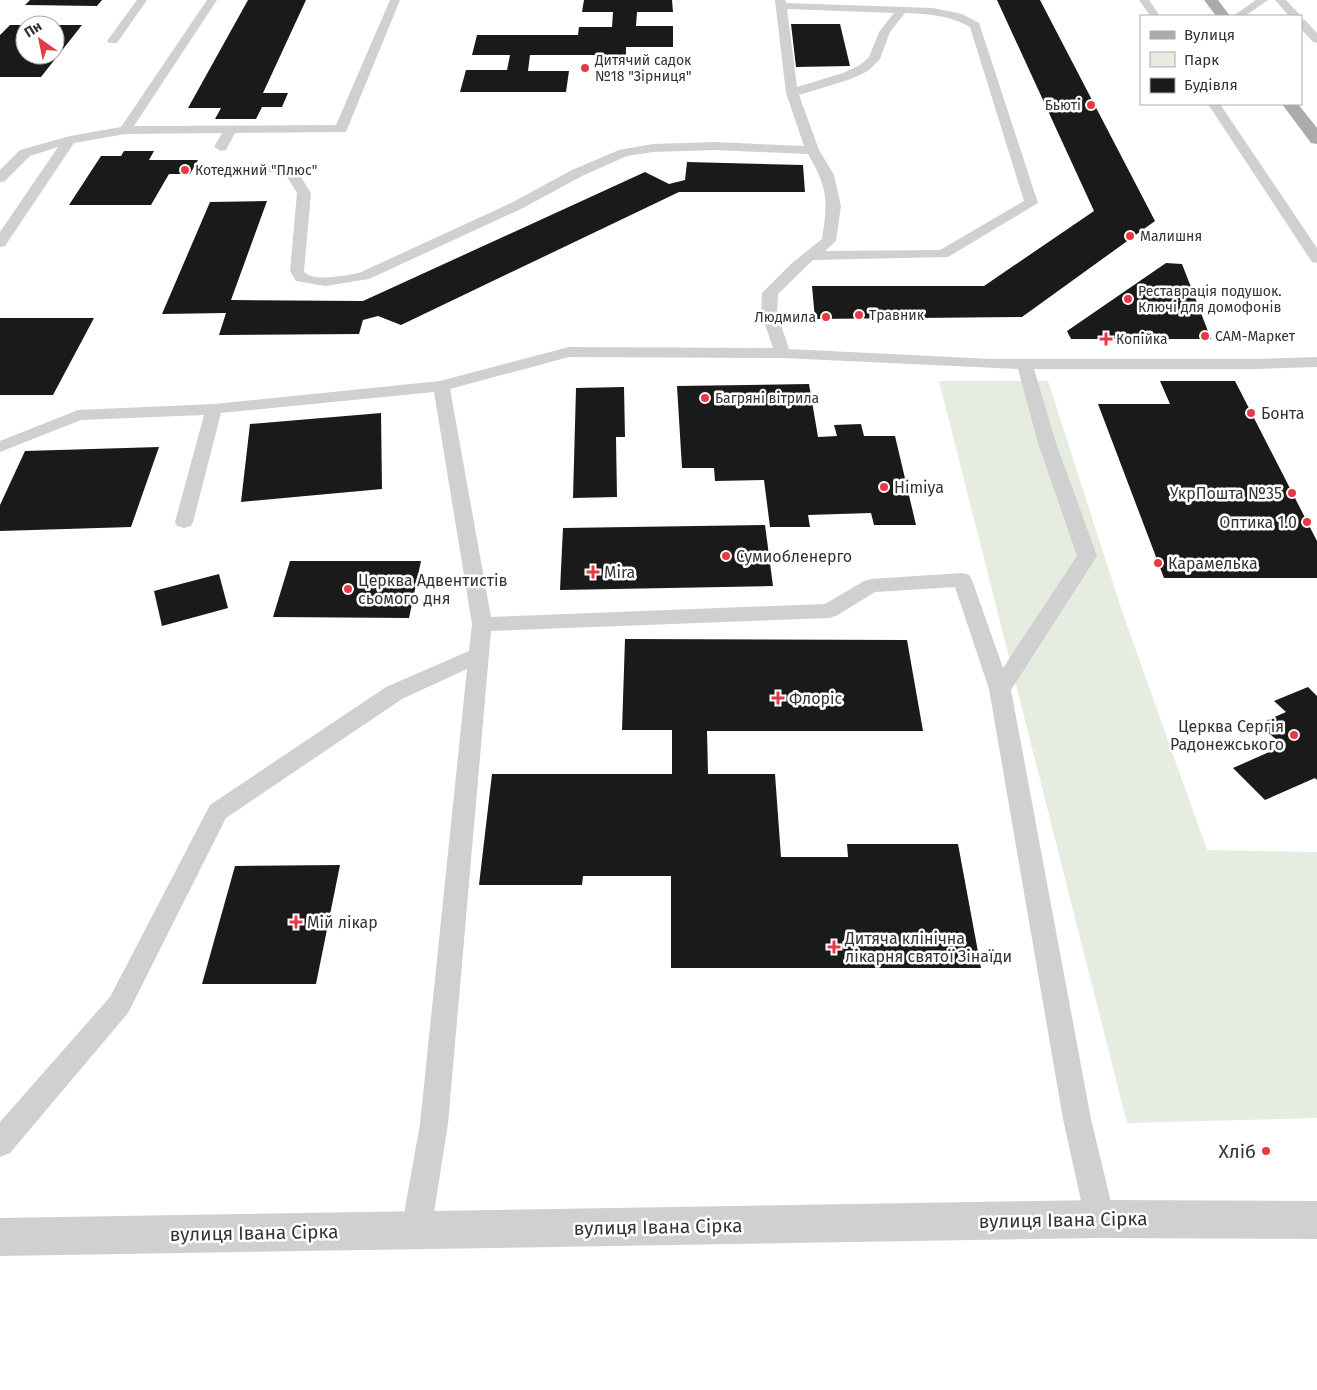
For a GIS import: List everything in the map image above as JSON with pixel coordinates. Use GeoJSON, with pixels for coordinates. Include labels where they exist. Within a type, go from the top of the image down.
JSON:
{"type":"FeatureCollection","features":[{"type":"Feature","properties":{"kind":"main road"},"geometry":{"type":"LineString","coordinates":[[1211,0],[1222,15]]}},
{"type":"Feature","properties":{"kind":"main road"},"geometry":{"type":"LineString","coordinates":[[1291,105],[1317,139]]}},
{"type":"Feature","properties":{"kind":"street","name":"вулиця Івана Сірка"},"geometry":{"type":"LineString","coordinates":[[0,1238],[1100,1219],[1317,1220]]}},
{"type":"Feature","properties":{"kind":"lane"},"geometry":{"type":"LineString","coordinates":[[113,41],[142,0]]}},
{"type":"Feature","properties":{"kind":"lane"},"geometry":{"type":"LineString","coordinates":[[125,130],[212,0]]}},
{"type":"Feature","properties":{"kind":"lane"},"geometry":{"type":"LineString","coordinates":[[0,178],[24,153],[70,140],[125,130],[341,129],[395,0]]}},
{"type":"Feature","properties":{"kind":"lane"},"geometry":{"type":"LineString","coordinates":[[1144,0],[1154,15]]}},
{"type":"Feature","properties":{"kind":"lane"},"geometry":{"type":"LineString","coordinates":[[1240,15],[1263,0]]}},
{"type":"Feature","properties":{"kind":"lane"},"geometry":{"type":"LineString","coordinates":[[1280,0],[1294,15]]}},
{"type":"Feature","properties":{"kind":"lane"},"geometry":{"type":"LineString","coordinates":[[783,353],[768,313],[770,293],[797,266],[829,241],[834,206],[827,175],[812,150],[792,93],[781,3],[933,11],[958,16],[975,25],[1031,203],[943,254],[810,256]]}},
{"type":"Feature","properties":{"kind":"lane"},"geometry":{"type":"LineString","coordinates":[[792,93],[847,76],[864,68],[874,59],[885,32],[902,10]]}},
{"type":"Feature","properties":{"kind":"lane"},"geometry":{"type":"LineString","coordinates":[[1302,23],[1317,40]]}},
{"type":"Feature","properties":{"kind":"lane"},"geometry":{"type":"LineString","coordinates":[[1215,105],[1317,260]]}},
{"type":"Feature","properties":{"kind":"lane"},"geometry":{"type":"LineString","coordinates":[[220,147],[231,129]]}},
{"type":"Feature","properties":{"kind":"lane"},"geometry":{"type":"LineString","coordinates":[[0,243],[70,140]]}},
{"type":"Feature","properties":{"kind":"lane"},"geometry":{"type":"LineString","coordinates":[[211,169],[288,168],[304,193],[297,270],[301,278],[314,282],[340,281],[364,276],[518,205],[576,173],[624,153],[653,148],[714,146],[812,150]]}},
{"type":"Feature","properties":{"kind":"lane"},"geometry":{"type":"LineString","coordinates":[[1,445],[78,415],[214,409],[441,386],[569,352],[783,353],[991,364],[1257,364],[1317,362]]}},
{"type":"Feature","properties":{"kind":"lane"},"geometry":{"type":"LineString","coordinates":[[1000,689],[1088,556],[1047,443],[1024,364]]}},
{"type":"Feature","properties":{"kind":"lane"},"geometry":{"type":"LineString","coordinates":[[416,1231],[434,1124],[482,624],[441,386]]}},
{"type":"Feature","properties":{"kind":"lane"},"geometry":{"type":"LineString","coordinates":[[184,522],[214,409]]}},
{"type":"Feature","properties":{"kind":"lane"},"geometry":{"type":"LineString","coordinates":[[482,624],[829,611],[871,586],[962,580],[1000,689],[1077,1119],[1100,1219]]}},
{"type":"Feature","properties":{"kind":"lane"},"geometry":{"type":"LineString","coordinates":[[0,1143],[119,1004],[218,812],[394,693],[480,655]]}},
{"type":"Feature","properties":{"kind":"green space"},"geometry":{"type":"Polygon","coordinates":[[[939,381],[1048,381],[1122,611],[1207,850],[1317,852],[1317,1118],[1127,1123],[939,381]]]}},
{"type":"Feature","properties":{"kind":"building"},"geometry":{"type":"Polygon","coordinates":[[[30,0],[102,0],[97,6],[25,5],[30,0]]]}},
{"type":"Feature","properties":{"kind":"building"},"geometry":{"type":"Polygon","coordinates":[[[248,0],[306,0],[263,93],[288,93],[282,107],[262,107],[256,119],[215,119],[221,108],[188,108],[248,0]]]}},
{"type":"Feature","properties":{"kind":"building"},"geometry":{"type":"Polygon","coordinates":[[[584,0],[672,0],[673,12],[637,12],[636,26],[673,26],[673,47],[626,47],[626,55],[530,55],[528,71],[569,71],[566,92],[460,92],[466,70],[507,70],[510,55],[472,55],[477,35],[578,35],[579,27],[612,27],[613,12],[582,12],[584,0]]]}},
{"type":"Feature","properties":{"kind":"building"},"geometry":{"type":"Polygon","coordinates":[[[997,0],[1040,0],[1155,221],[1022,317],[815,319],[812,286],[984,286],[1094,211],[997,0]]]}},
{"type":"Feature","properties":{"kind":"building"},"geometry":{"type":"Polygon","coordinates":[[[791,24],[840,24],[850,66],[796,67],[791,24]]]}},
{"type":"Feature","properties":{"kind":"building"},"geometry":{"type":"Polygon","coordinates":[[[10,25],[15,25],[15,65],[50,65],[41,77],[0,77],[0,35],[10,25]]]}},
{"type":"Feature","properties":{"kind":"building"},"geometry":{"type":"Polygon","coordinates":[[[65,25],[82,25],[65,47],[65,25]]]}},
{"type":"Feature","properties":{"kind":"building"},"geometry":{"type":"Polygon","coordinates":[[[124,151],[154,151],[149,160],[198,160],[190,174],[169,174],[151,205],[69,205],[101,156],[121,156],[124,151]]]}},
{"type":"Feature","properties":{"kind":"building"},"geometry":{"type":"Polygon","coordinates":[[[687,162],[803,165],[805,192],[679,192],[401,325],[378,316],[363,320],[359,334],[219,335],[226,313],[162,314],[210,202],[267,201],[231,300],[363,301],[645,172],[669,184],[685,180],[687,162]]]}},
{"type":"Feature","properties":{"kind":"building"},"geometry":{"type":"Polygon","coordinates":[[[1166,263],[1182,264],[1211,339],[1071,339],[1067,331],[1166,263]]]}},
{"type":"Feature","properties":{"kind":"building"},"geometry":{"type":"Polygon","coordinates":[[[0,318],[94,318],[53,395],[0,395],[0,318]]]}},
{"type":"Feature","properties":{"kind":"building"},"geometry":{"type":"Polygon","coordinates":[[[1160,381],[1235,381],[1317,541],[1317,578],[1164,578],[1098,404],[1170,404],[1160,381]]]}},
{"type":"Feature","properties":{"kind":"building"},"geometry":{"type":"Polygon","coordinates":[[[809,384],[818,437],[837,436],[834,425],[861,424],[864,436],[895,436],[916,525],[874,525],[871,513],[808,515],[810,527],[770,527],[764,480],[715,481],[714,468],[682,468],[677,386],[809,384]]]}},
{"type":"Feature","properties":{"kind":"building"},"geometry":{"type":"Polygon","coordinates":[[[624,387],[625,437],[616,437],[617,497],[573,498],[576,388],[624,387]]]}},
{"type":"Feature","properties":{"kind":"building"},"geometry":{"type":"Polygon","coordinates":[[[381,413],[382,489],[241,502],[250,424],[381,413]]]}},
{"type":"Feature","properties":{"kind":"building"},"geometry":{"type":"Polygon","coordinates":[[[159,447],[131,527],[0,531],[0,505],[25,451],[159,447]]]}},
{"type":"Feature","properties":{"kind":"building"},"geometry":{"type":"Polygon","coordinates":[[[765,525],[773,586],[560,590],[563,528],[765,525]]]}},
{"type":"Feature","properties":{"kind":"building","name":"Церква Адвентистів сьомого дня"},"geometry":{"type":"Polygon","coordinates":[[[290,561],[421,561],[409,618],[273,617],[290,561]]]}},
{"type":"Feature","properties":{"kind":"building"},"geometry":{"type":"Polygon","coordinates":[[[219,574],[228,608],[162,626],[154,591],[219,574]]]}},
{"type":"Feature","properties":{"kind":"building"},"geometry":{"type":"Polygon","coordinates":[[[625,639],[907,640],[923,731],[707,731],[708,774],[775,774],[781,857],[848,857],[847,844],[958,844],[981,968],[671,968],[671,876],[583,876],[582,885],[479,885],[492,774],[672,774],[672,730],[622,730],[625,639]]]}},
{"type":"Feature","properties":{"kind":"building","name":"Церква Сергія Радонежського"},"geometry":{"type":"Polygon","coordinates":[[[1308,687],[1317,696],[1317,780],[1315,778],[1265,800],[1233,768],[1283,746],[1259,724],[1286,712],[1274,701],[1308,687]]]}},
{"type":"Feature","properties":{"kind":"building"},"geometry":{"type":"Polygon","coordinates":[[[340,865],[316,984],[202,984],[235,866],[340,865]]]}},
{"type":"Feature","properties":{"kind":"place","name":"Дитячий садок №18 \"Зірниця\""},"geometry":{"type":"Point","coordinates":[585,68]}},
{"type":"Feature","properties":{"kind":"place","name":"Бьюті"},"geometry":{"type":"Point","coordinates":[1091,105]}},
{"type":"Feature","properties":{"kind":"place","name":"Котеджний \"Плюс\""},"geometry":{"type":"Point","coordinates":[185,170]}},
{"type":"Feature","properties":{"kind":"place","name":"Малишня"},"geometry":{"type":"Point","coordinates":[1130,236]}},
{"type":"Feature","properties":{"kind":"place","name":"Реставрація подушок. Ключі для домофонів"},"geometry":{"type":"Point","coordinates":[1128,299]}},
{"type":"Feature","properties":{"kind":"place","name":"Травник"},"geometry":{"type":"Point","coordinates":[859,315]}},
{"type":"Feature","properties":{"kind":"place","name":"Людмила"},"geometry":{"type":"Point","coordinates":[826,317]}},
{"type":"Feature","properties":{"kind":"place","name":"САМ-Маркет"},"geometry":{"type":"Point","coordinates":[1205,336]}},
{"type":"Feature","properties":{"kind":"place","name":"Копійка"},"geometry":{"type":"Point","coordinates":[1106,339]}},
{"type":"Feature","properties":{"kind":"place","name":"Багряні вітрила"},"geometry":{"type":"Point","coordinates":[705,398]}},
{"type":"Feature","properties":{"kind":"place","name":"Бонта"},"geometry":{"type":"Point","coordinates":[1251,413]}},
{"type":"Feature","properties":{"kind":"place","name":"Himiya"},"geometry":{"type":"Point","coordinates":[884,487]}},
{"type":"Feature","properties":{"kind":"place","name":"УкрПошта №35"},"geometry":{"type":"Point","coordinates":[1292,493]}},
{"type":"Feature","properties":{"kind":"place","name":"Оптика 1.0"},"geometry":{"type":"Point","coordinates":[1307,522]}},
{"type":"Feature","properties":{"kind":"place","name":"Сумиобленерго"},"geometry":{"type":"Point","coordinates":[726,556]}},
{"type":"Feature","properties":{"kind":"place","name":"Карамелька"},"geometry":{"type":"Point","coordinates":[1158,563]}},
{"type":"Feature","properties":{"kind":"place","name":"Mira"},"geometry":{"type":"Point","coordinates":[593,572]}},
{"type":"Feature","properties":{"kind":"place","name":"Церква Адвентистів сьомого дня"},"geometry":{"type":"Point","coordinates":[348,589]}},
{"type":"Feature","properties":{"kind":"place","name":"Флоріс"},"geometry":{"type":"Point","coordinates":[778,698]}},
{"type":"Feature","properties":{"kind":"place","name":"Церква Сергія Радонежського"},"geometry":{"type":"Point","coordinates":[1294,735]}},
{"type":"Feature","properties":{"kind":"place","name":"Мій лікар"},"geometry":{"type":"Point","coordinates":[296,922]}},
{"type":"Feature","properties":{"kind":"place","name":"Дитяча клінічна лікарня святої Зінаїди"},"geometry":{"type":"Point","coordinates":[834,947]}},
{"type":"Feature","properties":{"kind":"place","name":"Хліб"},"geometry":{"type":"Point","coordinates":[1266,1151]}}]}
